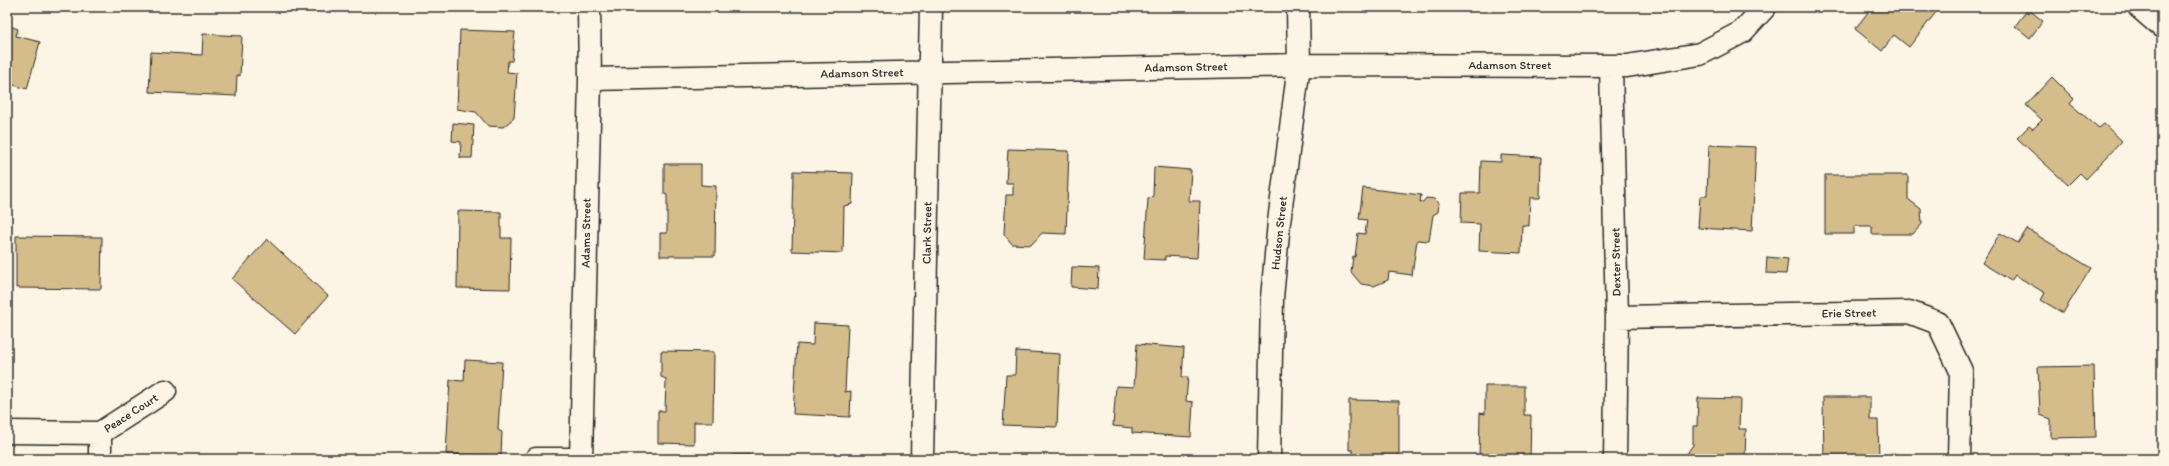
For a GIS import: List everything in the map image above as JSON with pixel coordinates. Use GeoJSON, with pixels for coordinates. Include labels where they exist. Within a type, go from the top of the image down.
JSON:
{"type":"FeatureCollection","features":[{"type":"Feature","properties":{"kind":"street","name":"Adams Street"},"geometry":{"type":"LineString","coordinates":[[581,459],[590,79],[589,7]]}},
{"type":"Feature","properties":{"kind":"street","name":"Clark Street"},"geometry":{"type":"LineString","coordinates":[[922,459],[931,71],[931,7]]}},
{"type":"Feature","properties":{"kind":"street","name":"Hudson Street"},"geometry":{"type":"LineString","coordinates":[[1269,459],[1272,298],[1279,222],[1299,64],[1298,7]]}},
{"type":"Feature","properties":{"kind":"street","name":"Adamson Street"},"geometry":{"type":"LineString","coordinates":[[590,79],[1299,64],[1626,66],[1700,54],[1742,32],[1765,7]]}},
{"type":"Feature","properties":{"kind":"street"},"geometry":{"type":"LineString","coordinates":[[2138,7],[2162,27]]}},
{"type":"Feature","properties":{"kind":"street","name":"Dexter Street"},"geometry":{"type":"LineString","coordinates":[[1611,66],[1617,317],[1615,459]]}},
{"type":"Feature","properties":{"kind":"street","name":"Erie Street"},"geometry":{"type":"LineString","coordinates":[[1617,317],[1909,312],[1938,323],[1961,371],[1959,459]]}},
{"type":"Feature","properties":{"kind":"street","name":"Peace Court"},"geometry":{"type":"LineString","coordinates":[[100,459],[100,433],[165,391]]}},
{"type":"Feature","properties":{"kind":"street"},"geometry":{"type":"LineString","coordinates":[[7,432],[100,433]]}},
{"type":"Feature","properties":{"kind":"street"},"geometry":{"type":"LineString","coordinates":[[536,459],[581,459]]}},
{"type":"Feature","properties":{"kind":"building"},"geometry":{"type":"Polygon","coordinates":[[[1872,7],[1880,7],[1883,10],[1885,7],[1940,7],[1909,47],[1894,35],[1882,51],[1855,29],[1872,7]]]}},
{"type":"Feature","properties":{"kind":"building"},"geometry":{"type":"Polygon","coordinates":[[[2028,9],[2043,21],[2030,38],[2015,26],[2028,9]]]}},
{"type":"Feature","properties":{"kind":"building"},"geometry":{"type":"Polygon","coordinates":[[[7,25],[18,29],[16,36],[40,42],[27,89],[7,83],[7,25]]]}},
{"type":"Feature","properties":{"kind":"building"},"geometry":{"type":"Polygon","coordinates":[[[460,30],[515,32],[512,61],[508,61],[507,72],[517,73],[514,118],[503,127],[488,126],[476,112],[457,109],[460,30]]]}},
{"type":"Feature","properties":{"kind":"building"},"geometry":{"type":"Polygon","coordinates":[[[203,34],[242,36],[240,76],[237,75],[236,96],[149,92],[151,52],[202,55],[203,34]]]}},
{"type":"Feature","properties":{"kind":"building"},"geometry":{"type":"Polygon","coordinates":[[[2052,77],[2074,99],[2070,104],[2099,128],[2104,124],[2122,141],[2086,179],[2080,173],[2068,185],[2017,138],[2029,126],[2033,129],[2042,120],[2026,105],[2052,77]]]}},
{"type":"Feature","properties":{"kind":"building"},"geometry":{"type":"Polygon","coordinates":[[[453,123],[474,125],[472,158],[460,158],[461,142],[452,141],[453,123]]]}},
{"type":"Feature","properties":{"kind":"building"},"geometry":{"type":"Polygon","coordinates":[[[1709,145],[1756,147],[1752,231],[1698,228],[1700,196],[1707,196],[1709,145]]]}},
{"type":"Feature","properties":{"kind":"building"},"geometry":{"type":"Polygon","coordinates":[[[1008,149],[1069,151],[1066,234],[1042,233],[1031,245],[1012,244],[1004,234],[1006,195],[1013,195],[1013,183],[1006,183],[1008,149]]]}},
{"type":"Feature","properties":{"kind":"building"},"geometry":{"type":"Polygon","coordinates":[[[1501,155],[1541,157],[1540,198],[1530,198],[1529,226],[1522,225],[1521,253],[1479,251],[1480,224],[1461,223],[1462,193],[1480,193],[1481,161],[1501,162],[1501,155]]]}},
{"type":"Feature","properties":{"kind":"building"},"geometry":{"type":"Polygon","coordinates":[[[664,164],[701,164],[701,185],[716,186],[715,256],[660,256],[660,233],[667,233],[667,195],[664,194],[664,164]]]}},
{"type":"Feature","properties":{"kind":"building"},"geometry":{"type":"Polygon","coordinates":[[[1154,167],[1191,170],[1189,201],[1200,201],[1197,258],[1165,256],[1165,260],[1144,259],[1148,199],[1153,196],[1154,167]]]}},
{"type":"Feature","properties":{"kind":"building"},"geometry":{"type":"Polygon","coordinates":[[[794,171],[853,173],[852,204],[844,206],[843,253],[792,251],[794,171]]]}},
{"type":"Feature","properties":{"kind":"building"},"geometry":{"type":"Polygon","coordinates":[[[1825,175],[1908,175],[1908,199],[1921,209],[1922,224],[1913,234],[1872,234],[1872,226],[1854,226],[1854,234],[1825,234],[1825,175]]]}},
{"type":"Feature","properties":{"kind":"building"},"geometry":{"type":"Polygon","coordinates":[[[1363,188],[1421,195],[1420,202],[1423,202],[1426,198],[1435,199],[1439,203],[1438,212],[1433,215],[1429,241],[1417,240],[1412,275],[1389,272],[1388,280],[1374,286],[1361,284],[1351,272],[1353,256],[1355,257],[1358,233],[1365,234],[1367,220],[1359,219],[1363,188]]]}},
{"type":"Feature","properties":{"kind":"building"},"geometry":{"type":"Polygon","coordinates":[[[458,211],[501,212],[501,238],[511,238],[510,289],[457,288],[458,211]]]}},
{"type":"Feature","properties":{"kind":"building"},"geometry":{"type":"Polygon","coordinates":[[[2027,229],[2091,268],[2063,313],[2041,300],[2045,293],[2015,275],[2011,281],[1982,263],[2000,233],[2018,243],[2027,229]]]}},
{"type":"Feature","properties":{"kind":"building"},"geometry":{"type":"Polygon","coordinates":[[[16,236],[102,237],[101,289],[16,288],[16,236]]]}},
{"type":"Feature","properties":{"kind":"building"},"geometry":{"type":"Polygon","coordinates":[[[267,239],[328,296],[295,334],[232,279],[267,239]]]}},
{"type":"Feature","properties":{"kind":"building"},"geometry":{"type":"Polygon","coordinates":[[[1767,257],[1788,259],[1786,274],[1766,273],[1767,257]]]}},
{"type":"Feature","properties":{"kind":"building"},"geometry":{"type":"Polygon","coordinates":[[[1072,267],[1099,268],[1098,289],[1071,287],[1072,267]]]}},
{"type":"Feature","properties":{"kind":"building"},"geometry":{"type":"Polygon","coordinates":[[[814,323],[848,325],[845,392],[851,391],[850,417],[793,414],[797,344],[813,345],[814,323]]]}},
{"type":"Feature","properties":{"kind":"building"},"geometry":{"type":"Polygon","coordinates":[[[1137,344],[1184,348],[1182,377],[1188,377],[1186,401],[1193,402],[1191,437],[1132,433],[1132,428],[1113,426],[1116,386],[1134,387],[1137,344]]]}},
{"type":"Feature","properties":{"kind":"building"},"geometry":{"type":"Polygon","coordinates":[[[661,351],[714,352],[713,422],[694,422],[694,444],[658,443],[658,411],[665,411],[666,379],[661,377],[661,351]]]}},
{"type":"Feature","properties":{"kind":"building"},"geometry":{"type":"Polygon","coordinates":[[[1016,351],[1060,354],[1057,427],[1003,425],[1006,375],[1015,375],[1016,351]]]}},
{"type":"Feature","properties":{"kind":"building"},"geometry":{"type":"Polygon","coordinates":[[[465,360],[502,362],[498,430],[502,432],[501,456],[446,454],[450,380],[464,381],[465,360]]]}},
{"type":"Feature","properties":{"kind":"building"},"geometry":{"type":"Polygon","coordinates":[[[2094,366],[2096,437],[2051,438],[2051,419],[2040,415],[2038,367],[2094,366]]]}},
{"type":"Feature","properties":{"kind":"building"},"geometry":{"type":"Polygon","coordinates":[[[1485,386],[1524,386],[1524,415],[1531,415],[1530,459],[1479,459],[1480,413],[1485,414],[1485,386]]]}},
{"type":"Feature","properties":{"kind":"building"},"geometry":{"type":"Polygon","coordinates":[[[1823,397],[1870,397],[1870,420],[1878,420],[1879,459],[1824,459],[1823,397]]]}},
{"type":"Feature","properties":{"kind":"building"},"geometry":{"type":"Polygon","coordinates":[[[1698,398],[1740,399],[1739,429],[1746,429],[1745,459],[1687,459],[1688,452],[1693,445],[1693,426],[1697,426],[1698,398]]]}},
{"type":"Feature","properties":{"kind":"building"},"geometry":{"type":"Polygon","coordinates":[[[1349,400],[1399,401],[1399,459],[1353,459],[1353,450],[1349,450],[1349,400]]]}},
{"type":"Feature","properties":{"kind":"building"},"geometry":{"type":"Polygon","coordinates":[[[732,455],[750,455],[750,459],[732,459],[732,455]]]}}]}
